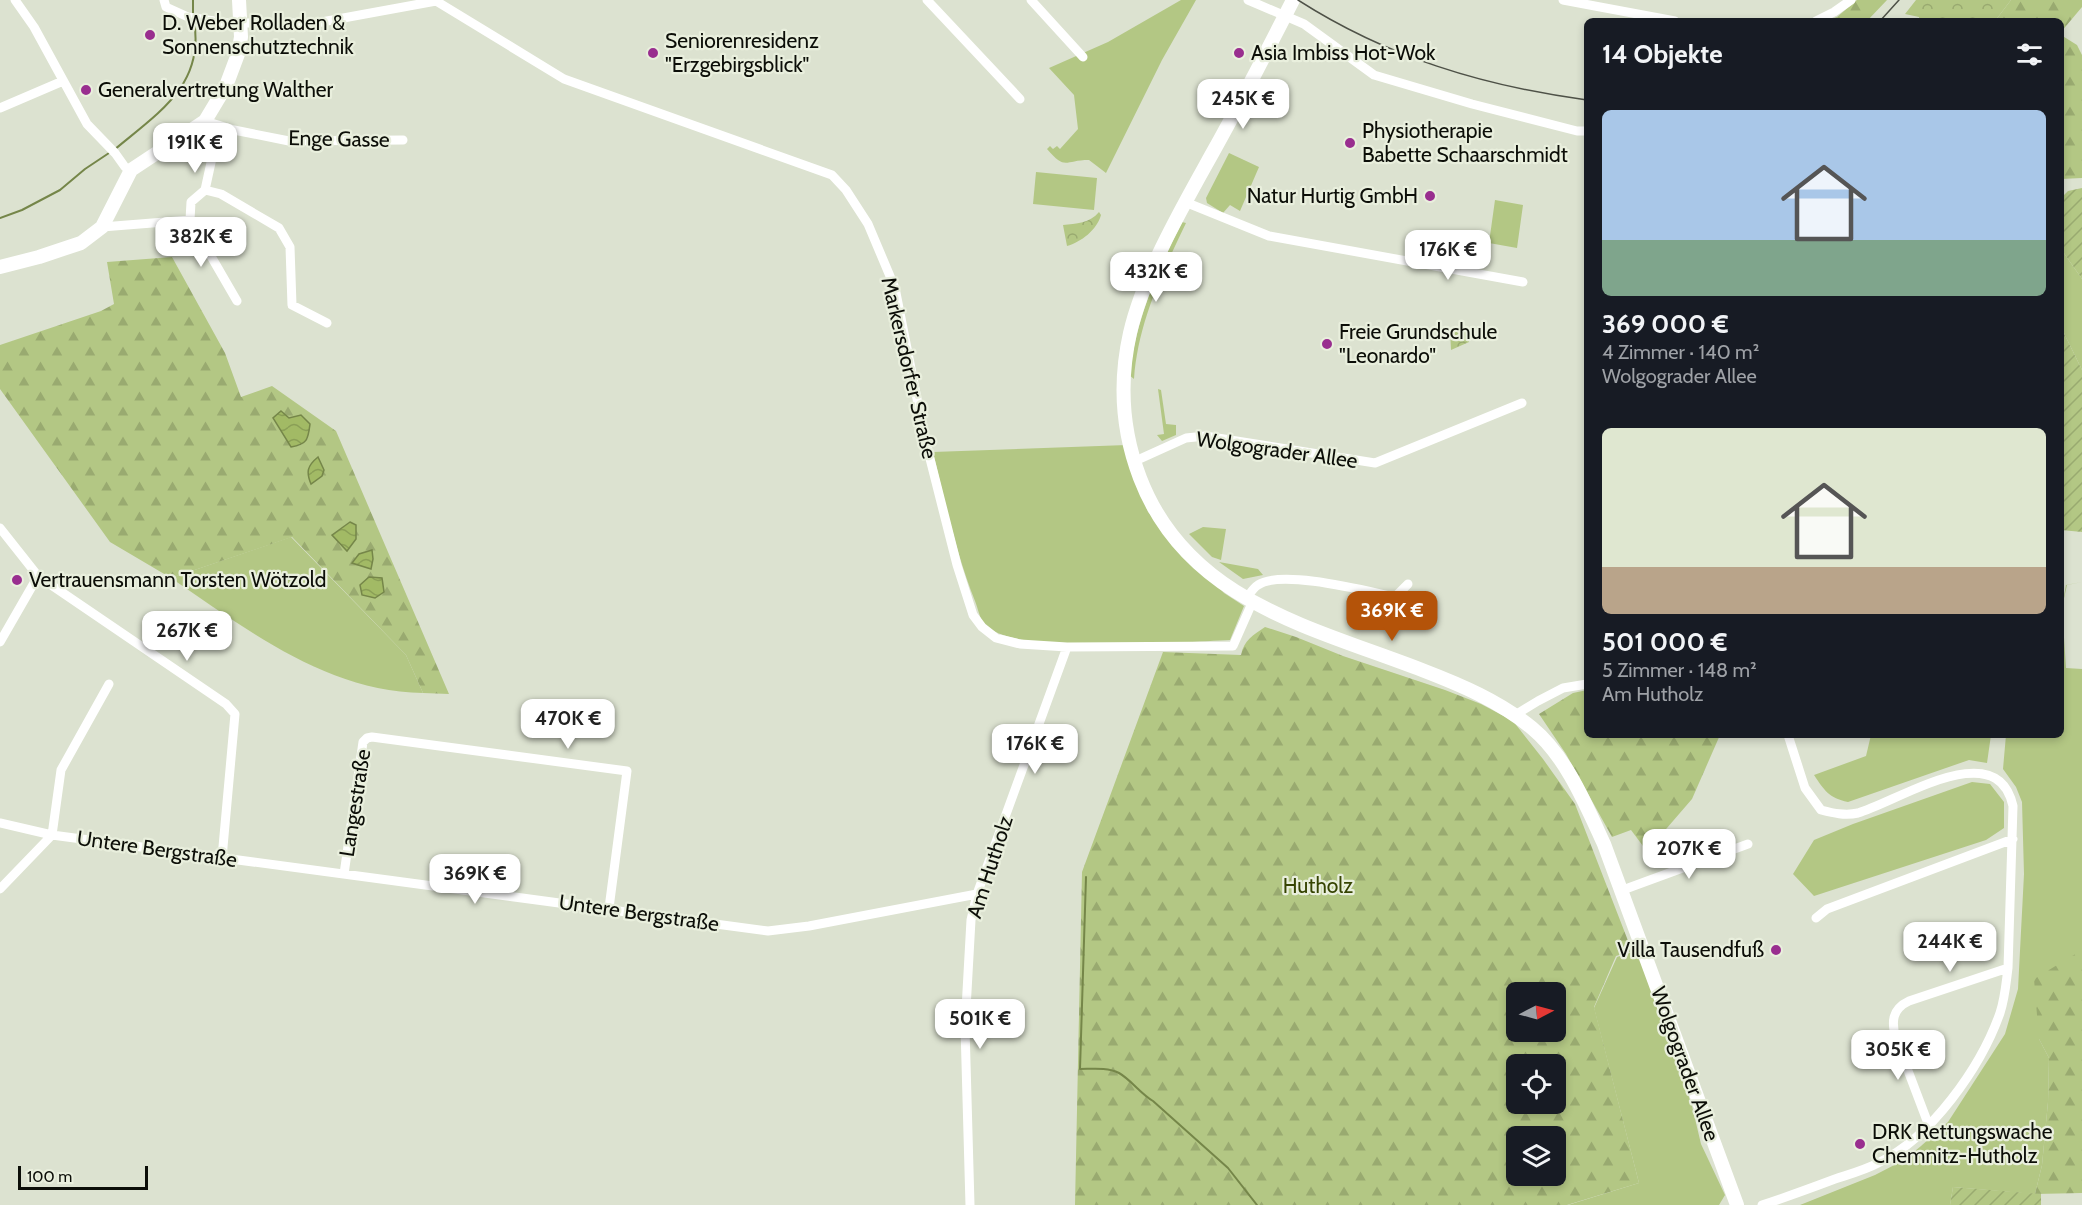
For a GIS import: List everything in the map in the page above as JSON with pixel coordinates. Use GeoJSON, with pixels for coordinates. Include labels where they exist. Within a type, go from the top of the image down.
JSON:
{"type":"FeatureCollection","features":[{"type":"Feature","properties":{"kind":"main road"},"geometry":{"type":"LineString","coordinates":[[0,267],[81,243],[102,227],[131,170],[205,121],[226,86],[238,54],[241,24],[238,0]]}},
{"type":"Feature","properties":{"kind":"main road","name":"Wolgograder Allee"},"geometry":{"type":"LineString","coordinates":[[1293,0],[1185,202],[1143,290],[1130,331],[1125,357],[1123,404],[1133,462],[1149,502],[1172,537],[1206,573],[1249,601],[1466,687],[1515,715],[1535,731],[1569,774],[1604,844],[1737,1205]]}},
{"type":"Feature","properties":{"kind":"street"},"geometry":{"type":"LineString","coordinates":[[15,0],[34,27],[87,124],[131,170]]}},
{"type":"Feature","properties":{"kind":"street"},"geometry":{"type":"LineString","coordinates":[[164,0],[166,7],[188,17],[241,24],[256,22],[316,24],[436,1]]}},
{"type":"Feature","properties":{"kind":"street"},"geometry":{"type":"LineString","coordinates":[[927,0],[1020,99]]}},
{"type":"Feature","properties":{"kind":"street"},"geometry":{"type":"LineString","coordinates":[[1031,0],[1083,57]]}},
{"type":"Feature","properties":{"kind":"street"},"geometry":{"type":"LineString","coordinates":[[1248,0],[1304,24],[1374,75],[1472,104],[1584,130]]}},
{"type":"Feature","properties":{"kind":"street"},"geometry":{"type":"LineString","coordinates":[[1563,0],[1659,18]]}},
{"type":"Feature","properties":{"kind":"street"},"geometry":{"type":"LineString","coordinates":[[1822,18],[1851,0]]}},
{"type":"Feature","properties":{"kind":"street","name":"Markersdorfer Straße"},"geometry":{"type":"LineString","coordinates":[[436,1],[564,79],[831,175],[839,182],[868,224],[895,288],[925,439],[957,565],[974,615],[987,633],[996,638],[1020,644],[1067,647],[1233,646],[1249,601]]}},
{"type":"Feature","properties":{"kind":"street"},"geometry":{"type":"LineString","coordinates":[[0,108],[63,81]]}},
{"type":"Feature","properties":{"kind":"street","name":"Enge Gasse"},"geometry":{"type":"LineString","coordinates":[[205,121],[289,141],[403,140]]}},
{"type":"Feature","properties":{"kind":"street"},"geometry":{"type":"LineString","coordinates":[[219,126],[206,190],[192,202],[190,220],[237,302]]}},
{"type":"Feature","properties":{"kind":"street"},"geometry":{"type":"LineString","coordinates":[[206,190],[221,194],[279,228],[290,247],[292,305],[327,323]]}},
{"type":"Feature","properties":{"kind":"street"},"geometry":{"type":"LineString","coordinates":[[1185,202],[1269,236],[1523,282]]}},
{"type":"Feature","properties":{"kind":"street"},"geometry":{"type":"LineString","coordinates":[[102,227],[190,220]]}},
{"type":"Feature","properties":{"kind":"street","name":"Wolgograder Allee"},"geometry":{"type":"LineString","coordinates":[[1133,462],[1186,438],[1205,436],[1375,463],[1522,403]]}},
{"type":"Feature","properties":{"kind":"street"},"geometry":{"type":"LineString","coordinates":[[0,528],[38,576],[226,704],[235,714],[222,858]]}},
{"type":"Feature","properties":{"kind":"street"},"geometry":{"type":"LineString","coordinates":[[0,642],[38,576]]}},
{"type":"Feature","properties":{"kind":"street"},"geometry":{"type":"LineString","coordinates":[[1249,601],[1258,585],[1276,579],[1311,581],[1395,597],[1408,584]]}},
{"type":"Feature","properties":{"kind":"street","name":"Am Hutholz"},"geometry":{"type":"LineString","coordinates":[[970,1205],[965,1028],[972,920],[978,894],[1067,647]]}},
{"type":"Feature","properties":{"kind":"street"},"geometry":{"type":"LineString","coordinates":[[0,823],[52,835],[61,770],[109,684]]}},
{"type":"Feature","properties":{"kind":"street"},"geometry":{"type":"LineString","coordinates":[[1515,715],[1563,688],[1584,684]]}},
{"type":"Feature","properties":{"kind":"street","name":"Langestraße"},"geometry":{"type":"LineString","coordinates":[[344,874],[363,742],[372,737],[627,771],[609,909]]}},
{"type":"Feature","properties":{"kind":"street"},"geometry":{"type":"LineString","coordinates":[[1762,1205],[1881,1162],[1911,1143],[1929,1126],[1975,1064],[1984,1047],[2000,1013],[2008,968],[2013,806],[2007,788],[1995,777],[1978,772],[1964,773],[1857,813],[1840,814],[1821,810],[1805,788],[1789,738]]}},
{"type":"Feature","properties":{"kind":"street","name":"Untere Bergstraße"},"geometry":{"type":"LineString","coordinates":[[0,889],[52,835],[768,931],[808,926],[978,894]]}},
{"type":"Feature","properties":{"kind":"street"},"geometry":{"type":"LineString","coordinates":[[1816,918],[1827,909],[2013,840]]}},
{"type":"Feature","properties":{"kind":"street"},"geometry":{"type":"LineString","coordinates":[[1620,891],[1748,844]]}},
{"type":"Feature","properties":{"kind":"street"},"geometry":{"type":"LineString","coordinates":[[1929,1126],[1896,1039],[1892,1026],[1894,1015],[1901,1005],[1909,1001],[2008,968]]}},
{"type":"Feature","properties":{"kind":"green space"},"geometry":{"type":"Polygon","coordinates":[[[1181,0],[1196,0],[1162,60],[1106,173],[1089,160],[1066,163],[1058,160],[1047,149],[1050,146],[1053,149],[1057,146],[1060,149],[1078,129],[1074,95],[1049,68],[1108,42],[1181,0]]]}},
{"type":"Feature","properties":{"kind":"green space"},"geometry":{"type":"Polygon","coordinates":[[[1857,0],[1887,0],[1870,18],[1834,18],[1857,0]]]}},
{"type":"Feature","properties":{"kind":"green space"},"geometry":{"type":"Polygon","coordinates":[[[1916,0],[2011,0],[1997,18],[1919,18],[1905,14],[1916,0]]]}},
{"type":"Feature","properties":{"kind":"green space"},"geometry":{"type":"Polygon","coordinates":[[[2011,0],[2082,0],[2082,7],[2064,28],[2064,18],[1997,18],[2011,0]]]}},
{"type":"Feature","properties":{"kind":"green space"},"geometry":{"type":"Polygon","coordinates":[[[2064,37],[2077,45],[2082,55],[2082,178],[2064,179],[2064,37]]]}},
{"type":"Feature","properties":{"kind":"green space"},"geometry":{"type":"Polygon","coordinates":[[[1229,153],[1259,167],[1240,211],[1230,205],[1223,213],[1207,203],[1206,198],[1229,153]]]}},
{"type":"Feature","properties":{"kind":"green space"},"geometry":{"type":"Polygon","coordinates":[[[1036,172],[1097,178],[1094,210],[1033,204],[1036,172]]]}},
{"type":"Feature","properties":{"kind":"green space"},"geometry":{"type":"Polygon","coordinates":[[[2082,188],[2082,279],[2064,253],[2064,195],[2068,191],[2082,188]]]}},
{"type":"Feature","properties":{"kind":"green space"},"geometry":{"type":"Polygon","coordinates":[[[1495,200],[1523,205],[1517,248],[1489,243],[1495,200]]]}},
{"type":"Feature","properties":{"kind":"green space"},"geometry":{"type":"Polygon","coordinates":[[[1099,212],[1101,215],[1092,230],[1078,242],[1067,246],[1063,225],[1087,221],[1099,212]]]}},
{"type":"Feature","properties":{"kind":"green space"},"geometry":{"type":"Polygon","coordinates":[[[1182,222],[1186,223],[1152,299],[1146,318],[1136,358],[1134,379],[1129,375],[1142,315],[1182,222]]]}},
{"type":"Feature","properties":{"kind":"green space"},"geometry":{"type":"Polygon","coordinates":[[[2064,253],[2082,279],[2082,370],[2064,333],[2064,253]]]}},
{"type":"Feature","properties":{"kind":"green space"},"geometry":{"type":"Polygon","coordinates":[[[172,257],[225,353],[241,397],[272,386],[336,431],[449,694],[423,693],[406,655],[292,537],[171,578],[110,542],[0,389],[0,345],[101,311],[114,304],[107,262],[172,257]],[[273,418],[291,447],[301,445],[308,438],[289,418],[273,418]],[[350,522],[332,535],[347,551],[350,522]]]}},
{"type":"Feature","properties":{"kind":"green space"},"geometry":{"type":"Polygon","coordinates":[[[1450,330],[1471,333],[1469,342],[1451,350],[1450,330]]]}},
{"type":"Feature","properties":{"kind":"green space"},"geometry":{"type":"Polygon","coordinates":[[[2064,333],[2082,370],[2082,532],[2064,530],[2064,333]]]}},
{"type":"Feature","properties":{"kind":"green space"},"geometry":{"type":"Polygon","coordinates":[[[1158,389],[1161,390],[1166,424],[1176,425],[1176,435],[1162,441],[1157,435],[1164,434],[1158,389]]]}},
{"type":"Feature","properties":{"kind":"green space"},"geometry":{"type":"Polygon","coordinates":[[[1127,445],[1131,464],[1148,512],[1224,593],[1244,606],[1230,640],[1102,645],[1065,644],[1031,641],[1004,635],[986,626],[962,564],[933,452],[1127,445]]]}},
{"type":"Feature","properties":{"kind":"green space"},"geometry":{"type":"Polygon","coordinates":[[[1203,527],[1226,529],[1221,560],[1212,557],[1189,534],[1203,527]]]}},
{"type":"Feature","properties":{"kind":"green space"},"geometry":{"type":"Polygon","coordinates":[[[291,537],[406,655],[423,693],[388,690],[354,682],[321,670],[258,637],[171,578],[291,537]]]}},
{"type":"Feature","properties":{"kind":"green space"},"geometry":{"type":"Polygon","coordinates":[[[1219,562],[1258,569],[1263,575],[1243,579],[1219,562]]]}},
{"type":"Feature","properties":{"kind":"green space","name":"Hutholz"},"geometry":{"type":"Polygon","coordinates":[[[1265,627],[1481,704],[1513,721],[1575,804],[1632,951],[1616,956],[1594,1007],[1639,1183],[1567,1205],[1075,1205],[1082,872],[1163,652],[1241,655],[1253,635],[1265,627]]]}},
{"type":"Feature","properties":{"kind":"green space"},"geometry":{"type":"Polygon","coordinates":[[[2064,638],[2066,668],[2082,669],[2082,951],[2039,1039],[2049,1058],[2048,1102],[2042,1165],[2035,1194],[1953,1187],[1950,1205],[1800,1205],[1875,1175],[1904,1160],[1921,1146],[1948,1122],[2005,1034],[2018,989],[2024,874],[2022,802],[2016,787],[2003,769],[2006,738],[2064,738],[2064,638]]]}},
{"type":"Feature","properties":{"kind":"green space"},"geometry":{"type":"Polygon","coordinates":[[[1584,691],[1584,738],[1719,738],[1692,799],[1654,843],[1643,846],[1631,830],[1612,837],[1566,754],[1539,714],[1573,693],[1584,691]]]}},
{"type":"Feature","properties":{"kind":"green space"},"geometry":{"type":"Polygon","coordinates":[[[1870,738],[1991,738],[1987,763],[1969,760],[1848,802],[1832,796],[1814,775],[1866,756],[1870,738]]]}},
{"type":"Feature","properties":{"kind":"green space"},"geometry":{"type":"Polygon","coordinates":[[[1972,782],[1990,784],[2004,802],[2004,828],[1986,840],[1814,896],[1793,874],[1814,840],[1972,782]]]}},
{"type":"Feature","properties":{"kind":"green space"},"geometry":{"type":"Polygon","coordinates":[[[1638,950],[1692,1106],[1701,1144],[1725,1195],[1719,1205],[1568,1205],[1639,1183],[1594,1008],[1617,957],[1638,950]]]}},
{"type":"Feature","properties":{"kind":"green space"},"geometry":{"type":"Polygon","coordinates":[[[2082,950],[2082,1193],[2035,1194],[2042,1165],[2048,1102],[2049,1058],[2039,1039],[2034,979],[2082,950]]]}},
{"type":"Feature","properties":{"kind":"green space"},"geometry":{"type":"Polygon","coordinates":[[[1953,1187],[2041,1194],[2041,1205],[1950,1205],[1953,1187]]]}},
{"type":"Feature","properties":{"kind":"water"},"geometry":{"type":"Polygon","coordinates":[[[281,411],[289,418],[301,415],[310,424],[308,437],[304,442],[291,447],[273,418],[281,411]]]}},
{"type":"Feature","properties":{"kind":"water"},"geometry":{"type":"Polygon","coordinates":[[[318,457],[324,470],[322,476],[311,484],[308,469],[318,457]]]}},
{"type":"Feature","properties":{"kind":"water"},"geometry":{"type":"Polygon","coordinates":[[[350,522],[356,525],[356,539],[347,551],[332,535],[350,522]]]}},
{"type":"Feature","properties":{"kind":"water"},"geometry":{"type":"Polygon","coordinates":[[[372,550],[371,569],[352,563],[359,554],[372,550]]]}},
{"type":"Feature","properties":{"kind":"water"},"geometry":{"type":"Polygon","coordinates":[[[369,577],[382,578],[384,592],[375,598],[362,595],[360,585],[369,577]]]}},
{"type":"Feature","properties":{"kind":"waterway"},"geometry":{"type":"LineString","coordinates":[[193,0],[193,15]]}},
{"type":"Feature","properties":{"kind":"waterway"},"geometry":{"type":"LineString","coordinates":[[114,150],[162,110],[185,80],[192,63],[196,43],[194,21]]}},
{"type":"Feature","properties":{"kind":"waterway"},"geometry":{"type":"LineString","coordinates":[[0,218],[22,210],[60,190],[109,153]]}},
{"type":"Feature","properties":{"kind":"waterway"},"geometry":{"type":"LineString","coordinates":[[1086,877],[1080,1069],[1110,1070],[1123,1076],[1228,1168],[1257,1205]]}},
{"type":"Feature","properties":{"kind":"tram line"},"geometry":{"type":"LineString","coordinates":[[1298,0],[1366,38],[1437,66],[1510,86],[1584,100]]}},
{"type":"Feature","properties":{"kind":"tram line"},"geometry":{"type":"LineString","coordinates":[[1883,18],[1899,0]]}},
{"type":"Feature","properties":{"kind":"place","name":"D. Weber Rolladen & Sonnenschutztechnik"},"geometry":{"type":"Point","coordinates":[150,35]}},
{"type":"Feature","properties":{"kind":"place","name":"Seniorenresidenz \"Erzgebirgsblick\""},"geometry":{"type":"Point","coordinates":[653,53]}},
{"type":"Feature","properties":{"kind":"place","name":"Asia Imbiss Hot-Wok"},"geometry":{"type":"Point","coordinates":[1239,53]}},
{"type":"Feature","properties":{"kind":"place","name":"Generalvertretung Walther"},"geometry":{"type":"Point","coordinates":[86,90]}},
{"type":"Feature","properties":{"kind":"place","name":"Physiotherapie Babette Schaarschmidt"},"geometry":{"type":"Point","coordinates":[1350,143]}},
{"type":"Feature","properties":{"kind":"place","name":"Natur Hurtig GmbH"},"geometry":{"type":"Point","coordinates":[1430,196]}},
{"type":"Feature","properties":{"kind":"place","name":"Freie Grundschule \"Leonardo\""},"geometry":{"type":"Point","coordinates":[1327,344]}},
{"type":"Feature","properties":{"kind":"place","name":"Vertrauensmann Torsten Wötzold"},"geometry":{"type":"Point","coordinates":[17,580]}},
{"type":"Feature","properties":{"kind":"place","name":"Villa Tausendfuß"},"geometry":{"type":"Point","coordinates":[1776,950]}},
{"type":"Feature","properties":{"kind":"place","name":"DRK Rettungswache Chemnitz-Hutholz"},"geometry":{"type":"Point","coordinates":[1860,1144]}}]}
